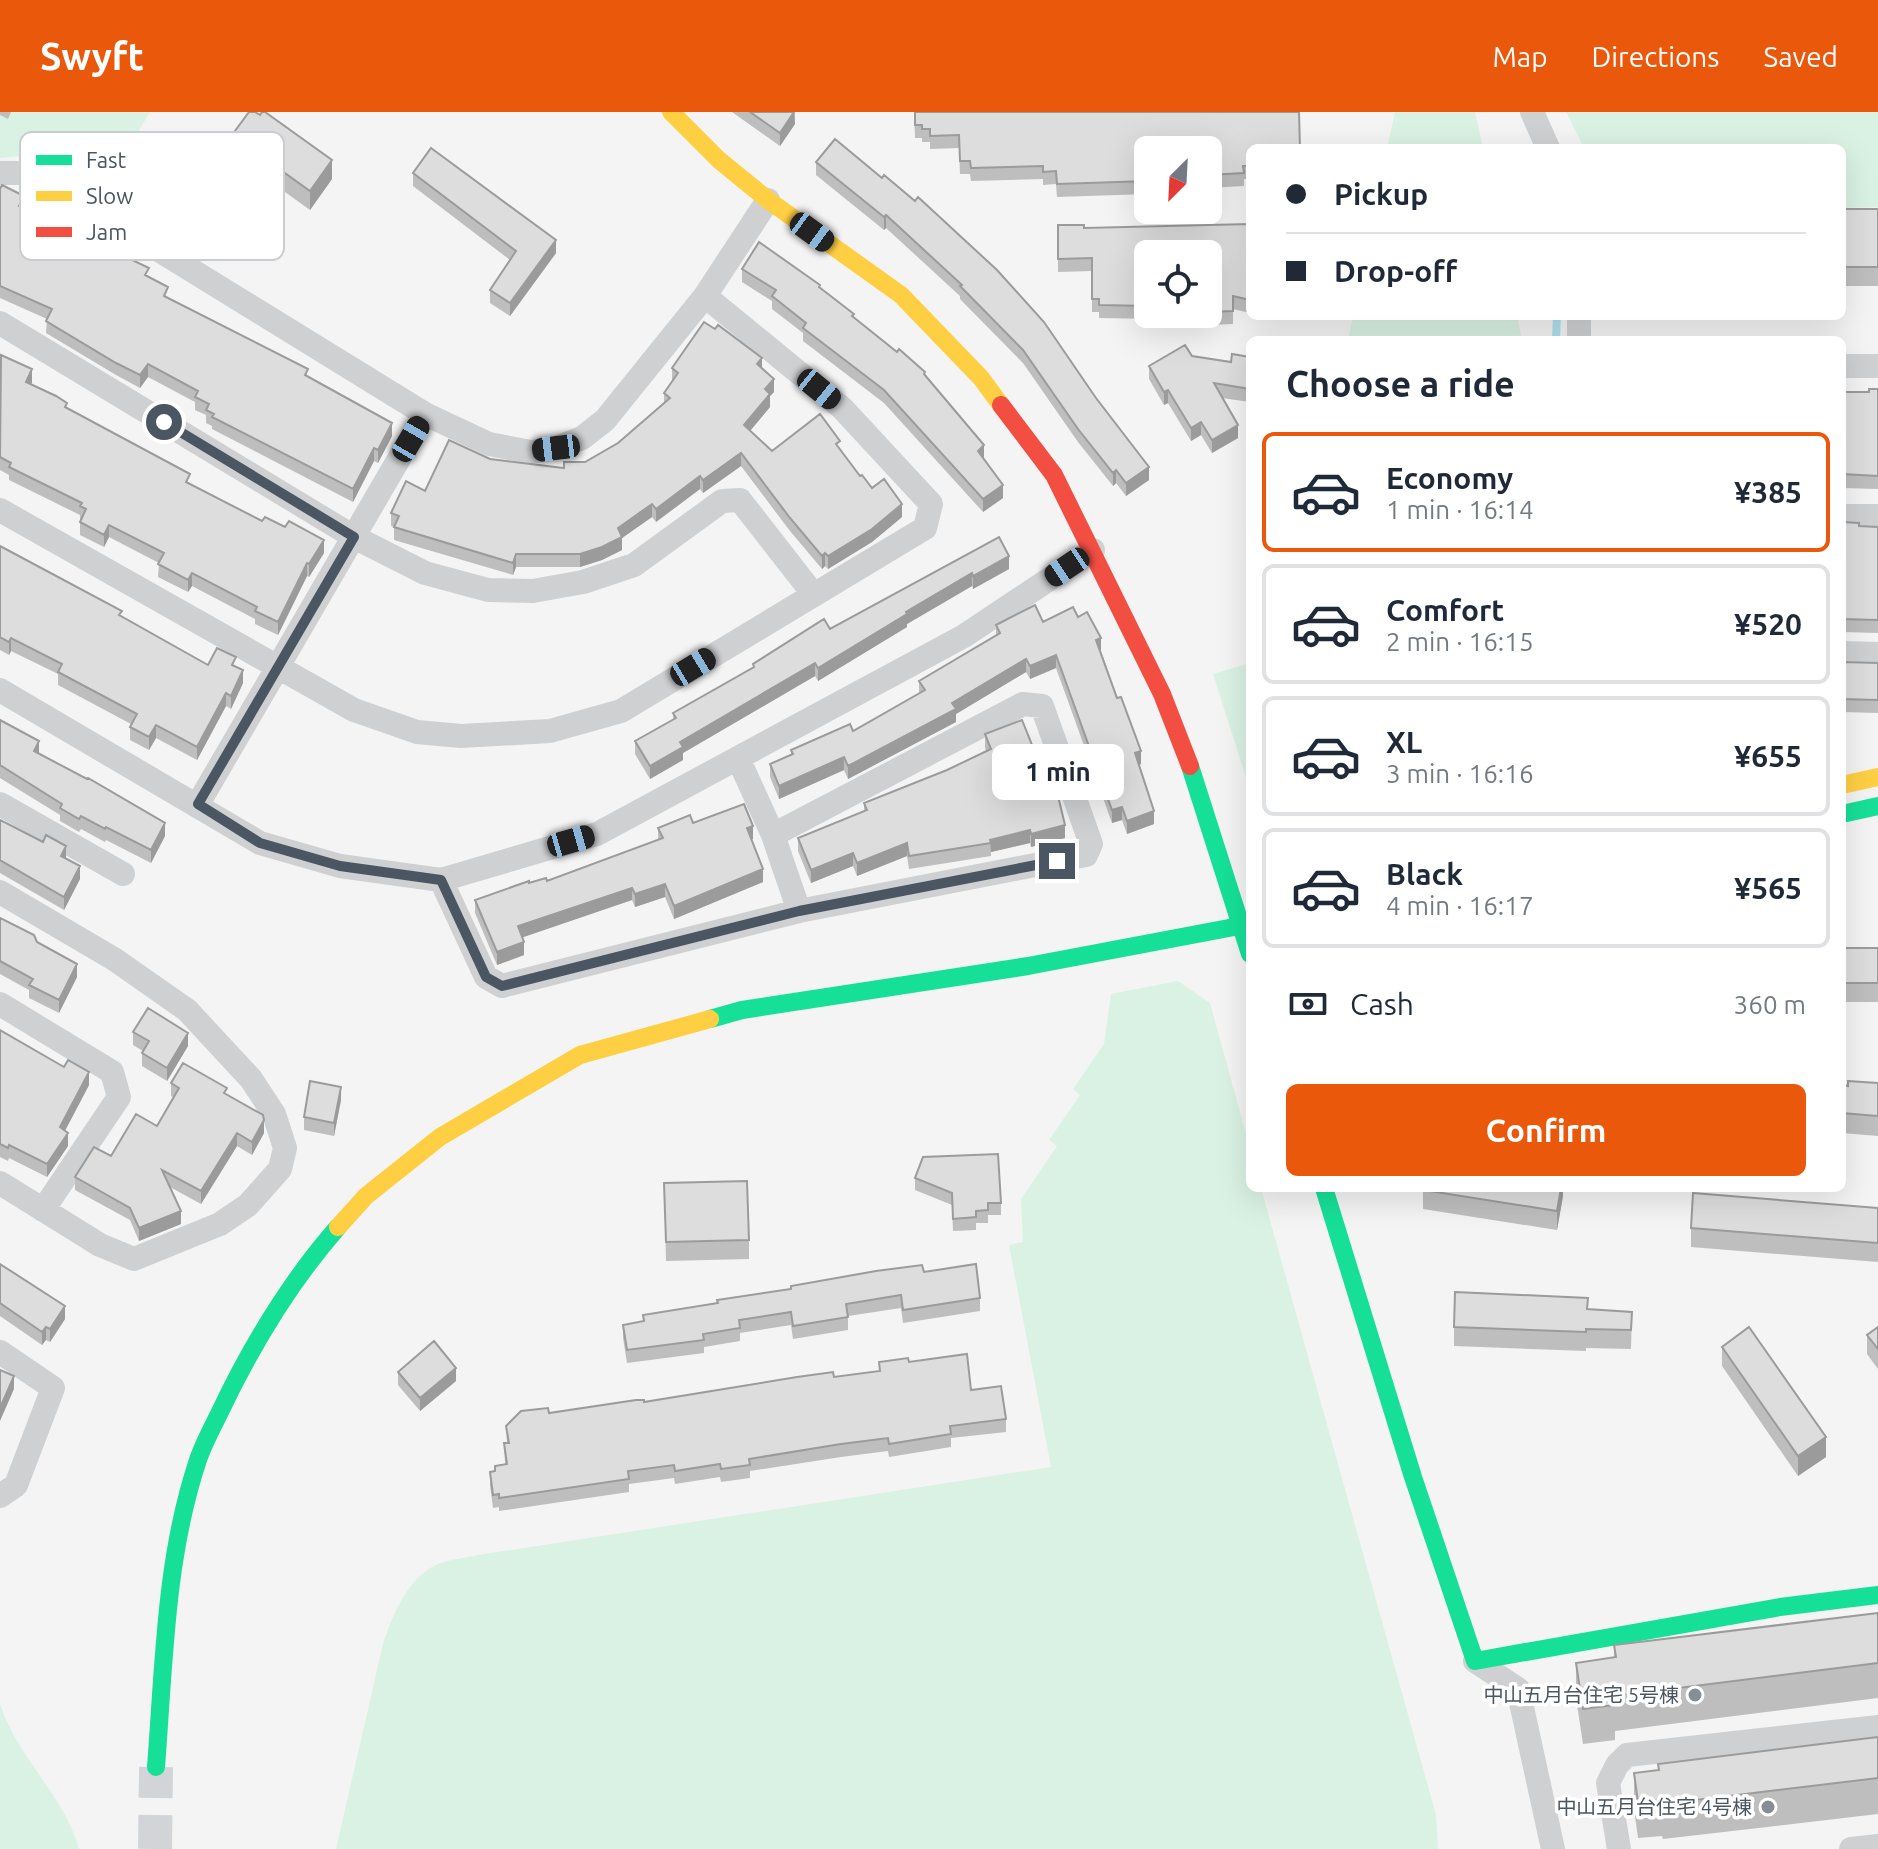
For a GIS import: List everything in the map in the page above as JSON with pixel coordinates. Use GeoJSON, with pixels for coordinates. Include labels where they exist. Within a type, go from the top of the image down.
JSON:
{"type":"FeatureCollection","features":[{"type":"Feature","properties":{"kind":"street"},"geometry":{"type":"LineString","coordinates":[[156,1767],[168,1614],[180,1529],[198,1459],[240,1369],[308,1261],[366,1196],[440,1137],[580,1055],[742,1010],[1028,966],[1246,925],[1162,694],[1054,475],[981,378],[901,295],[768,200],[719,160],[671,112]]}},
{"type":"Feature","properties":{"kind":"street"},"geometry":{"type":"LineString","coordinates":[[1532,112],[1546,144]]}},
{"type":"Feature","properties":{"kind":"street"},"geometry":{"type":"LineString","coordinates":[[175,260],[425,414],[489,444],[531,452],[556,448],[582,438],[605,420],[705,296],[768,200]]}},
{"type":"Feature","properties":{"kind":"street"},"geometry":{"type":"LineString","coordinates":[[0,510],[354,710],[417,732],[461,736],[550,731],[621,711],[925,528],[931,504],[842,408],[705,296]]}},
{"type":"Feature","properties":{"kind":"street"},"geometry":{"type":"LineString","coordinates":[[0,323],[354,537],[425,573],[488,590],[533,591],[583,582],[634,565],[722,501],[740,500],[814,595]]}},
{"type":"Feature","properties":{"kind":"street"},"geometry":{"type":"LineString","coordinates":[[1846,366],[1878,366]]}},
{"type":"Feature","properties":{"kind":"street"},"geometry":{"type":"LineString","coordinates":[[198,804],[425,414]]}},
{"type":"Feature","properties":{"kind":"street"},"geometry":{"type":"LineString","coordinates":[[1846,516],[1878,516]]}},
{"type":"Feature","properties":{"kind":"street"},"geometry":{"type":"LineString","coordinates":[[0,690],[260,843],[340,866],[441,880],[597,834],[964,636],[1093,550]]}},
{"type":"Feature","properties":{"kind":"street"},"geometry":{"type":"LineString","coordinates":[[1846,653],[1878,654]]}},
{"type":"Feature","properties":{"kind":"street"},"geometry":{"type":"LineString","coordinates":[[441,880],[486,977],[502,986],[799,911],[1086,855],[1091,844],[1042,706],[1023,704],[773,835]]}},
{"type":"Feature","properties":{"kind":"street"},"geometry":{"type":"LineString","coordinates":[[738,758],[773,835],[799,911]]}},
{"type":"Feature","properties":{"kind":"street"},"geometry":{"type":"LineString","coordinates":[[1846,784],[1878,777]]}},
{"type":"Feature","properties":{"kind":"street"},"geometry":{"type":"LineString","coordinates":[[0,804],[123,874]]}},
{"type":"Feature","properties":{"kind":"street"},"geometry":{"type":"LineString","coordinates":[[1846,813],[1878,806]]}},
{"type":"Feature","properties":{"kind":"street"},"geometry":{"type":"LineString","coordinates":[[0,892],[114,959],[187,1010],[251,1079],[274,1114],[285,1148],[280,1169],[248,1205],[220,1224],[134,1259],[100,1245],[0,1183]]}},
{"type":"Feature","properties":{"kind":"street"},"geometry":{"type":"LineString","coordinates":[[0,1004],[112,1072],[119,1097],[43,1210]]}},
{"type":"Feature","properties":{"kind":"street"},"geometry":{"type":"LineString","coordinates":[[1325,1192],[1413,1477],[1475,1661],[1518,1689],[1553,1849]]}},
{"type":"Feature","properties":{"kind":"street"},"geometry":{"type":"LineString","coordinates":[[0,1352],[53,1388],[16,1485],[0,1496]]}},
{"type":"Feature","properties":{"kind":"street"},"geometry":{"type":"LineString","coordinates":[[1475,1661],[1780,1607],[1878,1595]]}},
{"type":"Feature","properties":{"kind":"street"},"geometry":{"type":"LineString","coordinates":[[1619,1849],[1608,1783],[1617,1765],[1627,1755],[1878,1727]]}},
{"type":"Feature","properties":{"kind":"street"},"geometry":{"type":"LineString","coordinates":[[1851,1849],[1878,1846]]}},
{"type":"Feature","properties":{"kind":"green space"},"geometry":{"type":"Polygon","coordinates":[[[0,112],[150,112],[138,132],[20,132],[20,156],[0,158],[0,112]]]}},
{"type":"Feature","properties":{"kind":"green space"},"geometry":{"type":"Polygon","coordinates":[[[1395,112],[1475,112],[1482,144],[1388,144],[1395,112]]]}},
{"type":"Feature","properties":{"kind":"green space"},"geometry":{"type":"Polygon","coordinates":[[[1566,112],[1878,112],[1878,207],[1846,208],[1846,144],[1582,144],[1566,112]]]}},
{"type":"Feature","properties":{"kind":"green space"},"geometry":{"type":"Polygon","coordinates":[[[1352,320],[1518,320],[1521,336],[1349,336],[1352,320]]]}},
{"type":"Feature","properties":{"kind":"green space"},"geometry":{"type":"Polygon","coordinates":[[[1246,664],[1246,777],[1213,674],[1246,664]]]}},
{"type":"Feature","properties":{"kind":"green space"},"geometry":{"type":"Polygon","coordinates":[[[1178,981],[1210,1003],[1246,1134],[1246,1192],[1262,1192],[1436,1815],[1438,1849],[336,1849],[383,1644],[403,1597],[419,1577],[440,1563],[1051,1467],[1009,1245],[1023,1242],[1021,1199],[1057,1146],[1049,1140],[1080,1095],[1073,1089],[1104,1044],[1111,994],[1178,981]]]}},
{"type":"Feature","properties":{"kind":"green space"},"geometry":{"type":"Polygon","coordinates":[[[0,1704],[17,1741],[63,1811],[79,1849],[0,1849],[0,1704]]]}},
{"type":"Feature","properties":{"kind":"building"},"geometry":{"type":"Polygon","coordinates":[[[249,112],[260,115],[265,112],[332,160],[310,191],[284,172],[284,132],[234,132],[249,112]]]}},
{"type":"Feature","properties":{"kind":"building"},"geometry":{"type":"Polygon","coordinates":[[[750,112],[794,112],[780,133],[750,112]]]}},
{"type":"Feature","properties":{"kind":"building"},"geometry":{"type":"Polygon","coordinates":[[[915,112],[1299,112],[1300,144],[1246,144],[1244,173],[1222,174],[1222,136],[1134,136],[1134,181],[1057,184],[1056,171],[1043,172],[1043,166],[971,168],[970,161],[960,161],[959,135],[930,136],[930,129],[922,129],[922,125],[915,125],[915,112]]]}},
{"type":"Feature","properties":{"kind":"building"},"geometry":{"type":"Polygon","coordinates":[[[835,139],[882,178],[884,175],[915,201],[918,197],[997,270],[1044,322],[1096,398],[1149,467],[1126,483],[1116,470],[1113,473],[1023,350],[962,285],[886,215],[884,217],[816,162],[835,139]]]}},
{"type":"Feature","properties":{"kind":"building"},"geometry":{"type":"Polygon","coordinates":[[[431,148],[556,240],[510,303],[490,290],[516,251],[413,173],[431,148]]]}},
{"type":"Feature","properties":{"kind":"building"},"geometry":{"type":"Polygon","coordinates":[[[2,185],[20,194],[20,260],[132,260],[149,268],[145,275],[168,287],[164,296],[308,369],[305,375],[392,423],[378,450],[374,448],[353,489],[212,417],[214,414],[206,410],[209,404],[195,397],[198,391],[148,364],[140,375],[116,363],[46,321],[52,309],[0,286],[2,185]]]}},
{"type":"Feature","properties":{"kind":"building"},"geometry":{"type":"Polygon","coordinates":[[[1846,209],[1878,209],[1878,267],[1846,267],[1846,209]]]}},
{"type":"Feature","properties":{"kind":"building"},"geometry":{"type":"Polygon","coordinates":[[[1246,224],[1246,299],[1233,296],[1233,311],[1222,311],[1222,240],[1134,240],[1134,306],[1099,305],[1099,299],[1092,299],[1092,258],[1058,259],[1058,225],[1084,225],[1084,228],[1246,224]]]}},
{"type":"Feature","properties":{"kind":"building"},"geometry":{"type":"Polygon","coordinates":[[[759,242],[820,285],[854,314],[852,316],[897,352],[899,349],[925,372],[984,445],[978,451],[1003,485],[983,499],[884,390],[803,328],[806,323],[772,296],[776,290],[742,269],[759,242]]]}},
{"type":"Feature","properties":{"kind":"building"},"geometry":{"type":"Polygon","coordinates":[[[704,322],[715,329],[718,325],[762,358],[757,364],[774,379],[765,389],[770,394],[744,425],[772,451],[820,414],[840,441],[836,444],[860,476],[872,488],[884,479],[902,504],[872,529],[828,556],[825,553],[822,556],[741,453],[703,480],[700,476],[656,509],[652,504],[618,528],[622,537],[580,554],[516,554],[513,563],[394,527],[399,516],[391,513],[406,481],[425,491],[449,440],[490,459],[564,468],[564,462],[585,462],[618,443],[670,398],[664,393],[678,373],[672,368],[704,322]]]}},
{"type":"Feature","properties":{"kind":"building"},"geometry":{"type":"Polygon","coordinates":[[[1185,345],[1192,356],[1231,362],[1232,354],[1246,356],[1246,388],[1214,383],[1238,425],[1212,440],[1201,422],[1191,428],[1149,366],[1185,345]]]}},
{"type":"Feature","properties":{"kind":"building"},"geometry":{"type":"Polygon","coordinates":[[[1,355],[32,369],[26,382],[67,403],[65,407],[190,474],[186,482],[262,521],[265,517],[285,527],[289,521],[324,540],[307,563],[278,622],[255,611],[257,607],[192,573],[188,580],[158,564],[164,553],[109,525],[104,535],[80,522],[86,509],[80,506],[82,503],[9,467],[11,463],[0,457],[1,355]]]}},
{"type":"Feature","properties":{"kind":"building"},"geometry":{"type":"Polygon","coordinates":[[[1869,389],[1878,389],[1878,476],[1846,474],[1846,392],[1869,392],[1869,389]]]}},
{"type":"Feature","properties":{"kind":"building"},"geometry":{"type":"Polygon","coordinates":[[[1846,522],[1878,527],[1878,620],[1846,619],[1846,522]]]}},
{"type":"Feature","properties":{"kind":"building"},"geometry":{"type":"Polygon","coordinates":[[[999,537],[1009,556],[973,576],[972,573],[818,668],[815,663],[680,742],[683,747],[650,766],[635,741],[676,718],[673,713],[754,667],[753,664],[824,619],[830,629],[999,537]]]}},
{"type":"Feature","properties":{"kind":"building"},"geometry":{"type":"Polygon","coordinates":[[[0,546],[122,611],[119,615],[208,665],[217,648],[236,657],[232,665],[243,670],[231,696],[226,693],[197,747],[156,725],[149,737],[130,727],[137,714],[58,672],[62,664],[11,638],[9,642],[0,637],[0,546]]]}},
{"type":"Feature","properties":{"kind":"building"},"geometry":{"type":"Polygon","coordinates":[[[1035,605],[1043,622],[1073,607],[1078,617],[1087,612],[1101,638],[1096,640],[1141,751],[1135,753],[1154,811],[1127,821],[1122,807],[1112,810],[1056,655],[1030,666],[1026,659],[952,703],[956,709],[848,766],[844,757],[779,786],[770,764],[793,754],[791,750],[850,724],[853,731],[925,690],[919,681],[1000,633],[996,625],[1035,605]]]}},
{"type":"Feature","properties":{"kind":"building"},"geometry":{"type":"Polygon","coordinates":[[[1846,662],[1878,663],[1878,700],[1846,699],[1846,662]]]}},
{"type":"Feature","properties":{"kind":"building"},"geometry":{"type":"Polygon","coordinates":[[[0,720],[39,741],[34,751],[165,823],[151,850],[81,816],[79,819],[60,808],[62,804],[0,765],[0,720]]]}},
{"type":"Feature","properties":{"kind":"building"},"geometry":{"type":"Polygon","coordinates":[[[1022,720],[1053,797],[1058,796],[1065,825],[1031,834],[1030,830],[990,840],[991,843],[909,856],[907,843],[857,863],[853,853],[811,870],[798,838],[867,810],[864,803],[991,749],[985,734],[1022,720]]]}},
{"type":"Feature","properties":{"kind":"building"},"geometry":{"type":"Polygon","coordinates":[[[744,804],[753,826],[747,828],[763,869],[674,906],[665,884],[635,894],[632,888],[518,926],[524,942],[497,952],[475,900],[529,881],[546,878],[547,881],[663,838],[658,828],[690,815],[693,823],[744,804]]]}},
{"type":"Feature","properties":{"kind":"building"},"geometry":{"type":"Polygon","coordinates":[[[0,820],[43,842],[46,835],[66,846],[61,856],[80,866],[64,897],[0,860],[0,820]]]}},
{"type":"Feature","properties":{"kind":"building"},"geometry":{"type":"Polygon","coordinates":[[[0,918],[34,935],[37,942],[77,964],[59,1000],[29,985],[33,979],[0,961],[0,918]]]}},
{"type":"Feature","properties":{"kind":"building"},"geometry":{"type":"Polygon","coordinates":[[[1846,948],[1878,948],[1878,983],[1846,983],[1846,948]]]}},
{"type":"Feature","properties":{"kind":"building"},"geometry":{"type":"Polygon","coordinates":[[[148,1008],[188,1033],[167,1068],[142,1053],[149,1041],[133,1032],[148,1008]]]}},
{"type":"Feature","properties":{"kind":"building"},"geometry":{"type":"Polygon","coordinates":[[[0,1030],[64,1067],[68,1060],[89,1072],[60,1127],[68,1133],[47,1164],[9,1145],[8,1148],[0,1144],[0,1030]]]}},
{"type":"Feature","properties":{"kind":"building"},"geometry":{"type":"Polygon","coordinates":[[[183,1063],[227,1088],[224,1093],[263,1115],[264,1120],[252,1142],[237,1133],[201,1191],[162,1170],[181,1211],[139,1228],[130,1208],[75,1177],[94,1147],[111,1156],[136,1114],[157,1126],[179,1088],[171,1083],[183,1063]]]}},
{"type":"Feature","properties":{"kind":"building"},"geometry":{"type":"Polygon","coordinates":[[[310,1081],[341,1087],[334,1123],[304,1117],[310,1081]]]}},
{"type":"Feature","properties":{"kind":"building"},"geometry":{"type":"Polygon","coordinates":[[[1848,1081],[1878,1083],[1878,1116],[1846,1113],[1848,1081]]]}},
{"type":"Feature","properties":{"kind":"building"},"geometry":{"type":"Polygon","coordinates":[[[998,1154],[1001,1203],[988,1203],[988,1210],[976,1211],[976,1217],[953,1219],[952,1193],[915,1178],[923,1157],[998,1154]]]}},
{"type":"Feature","properties":{"kind":"building"},"geometry":{"type":"Polygon","coordinates":[[[747,1181],[749,1240],[666,1242],[664,1183],[747,1181]]]}},
{"type":"Feature","properties":{"kind":"building"},"geometry":{"type":"Polygon","coordinates":[[[1436,1192],[1560,1192],[1557,1211],[1436,1192]]]}},
{"type":"Feature","properties":{"kind":"building"},"geometry":{"type":"Polygon","coordinates":[[[1693,1193],[1878,1208],[1878,1243],[1691,1228],[1693,1193]]]}},
{"type":"Feature","properties":{"kind":"building"},"geometry":{"type":"Polygon","coordinates":[[[0,1264],[65,1306],[50,1329],[46,1327],[42,1332],[0,1303],[0,1264]]]}},
{"type":"Feature","properties":{"kind":"building"},"geometry":{"type":"Polygon","coordinates":[[[976,1264],[980,1298],[903,1310],[901,1295],[846,1304],[848,1317],[793,1326],[791,1312],[739,1320],[740,1328],[703,1334],[704,1340],[627,1350],[623,1325],[644,1321],[643,1315],[876,1271],[922,1265],[924,1272],[976,1264]]]}},
{"type":"Feature","properties":{"kind":"building"},"geometry":{"type":"Polygon","coordinates":[[[1455,1292],[1588,1298],[1587,1309],[1632,1312],[1631,1330],[1586,1329],[1586,1332],[1454,1327],[1455,1292]]]}},
{"type":"Feature","properties":{"kind":"building"},"geometry":{"type":"Polygon","coordinates":[[[1749,1327],[1826,1437],[1798,1456],[1722,1347],[1749,1327]]]}},
{"type":"Feature","properties":{"kind":"building"},"geometry":{"type":"Polygon","coordinates":[[[1878,1327],[1878,1349],[1867,1335],[1878,1327]]]}},
{"type":"Feature","properties":{"kind":"building"},"geometry":{"type":"Polygon","coordinates":[[[434,1341],[456,1368],[420,1398],[398,1372],[434,1341]]]}},
{"type":"Feature","properties":{"kind":"building"},"geometry":{"type":"Polygon","coordinates":[[[967,1354],[971,1390],[1001,1386],[1006,1419],[950,1426],[951,1434],[889,1444],[888,1438],[749,1459],[750,1465],[721,1469],[720,1464],[675,1471],[674,1465],[628,1471],[629,1479],[499,1498],[499,1494],[493,1495],[490,1472],[495,1471],[495,1466],[507,1464],[504,1443],[509,1443],[506,1426],[521,1411],[548,1408],[549,1413],[636,1400],[644,1402],[833,1372],[834,1377],[880,1371],[879,1362],[908,1358],[909,1362],[967,1354]]]}},
{"type":"Feature","properties":{"kind":"building"},"geometry":{"type":"Polygon","coordinates":[[[0,1370],[14,1376],[0,1408],[0,1370]]]}},
{"type":"Feature","properties":{"kind":"building"},"geometry":{"type":"Polygon","coordinates":[[[1878,1613],[1878,1663],[1614,1696],[1615,1705],[1583,1709],[1576,1663],[1616,1657],[1614,1645],[1878,1613]]]}},
{"type":"Feature","properties":{"kind":"building"},"geometry":{"type":"Polygon","coordinates":[[[1878,1737],[1878,1778],[1663,1804],[1662,1800],[1638,1802],[1634,1773],[1659,1770],[1658,1764],[1878,1737]]]}},
{"type":"Feature","properties":{"kind":"waterway"},"geometry":{"type":"LineString","coordinates":[[1556,336],[1557,320]]}},
{"type":"Feature","properties":{"kind":"tunnel"},"geometry":{"type":"LineString","coordinates":[[155,1849],[156,1767]]}},
{"type":"Feature","properties":{"kind":"traffic: fast"},"geometry":{"type":"LineString","coordinates":[[1190,766],[1246,941]]}},
{"type":"Feature","properties":{"kind":"traffic: fast"},"geometry":{"type":"LineString","coordinates":[[1846,813],[1878,806]]}},
{"type":"Feature","properties":{"kind":"traffic: fast"},"geometry":{"type":"LineString","coordinates":[[710,1019],[742,1010],[1028,966],[1246,925]]}},
{"type":"Feature","properties":{"kind":"traffic: fast"},"geometry":{"type":"LineString","coordinates":[[1325,1192],[1413,1477],[1475,1661],[1780,1607],[1878,1595]]}},
{"type":"Feature","properties":{"kind":"traffic: fast"},"geometry":{"type":"LineString","coordinates":[[156,1767],[172,1573],[187,1497],[198,1460],[257,1341],[287,1293],[338,1227]]}},
{"type":"Feature","properties":{"kind":"traffic: slow"},"geometry":{"type":"LineString","coordinates":[[671,112],[719,160],[768,200],[901,295],[981,378],[1001,405]]}},
{"type":"Feature","properties":{"kind":"traffic: slow"},"geometry":{"type":"LineString","coordinates":[[1846,784],[1878,777]]}},
{"type":"Feature","properties":{"kind":"traffic: slow"},"geometry":{"type":"LineString","coordinates":[[338,1227],[366,1196],[440,1137],[580,1055],[710,1019]]}},
{"type":"Feature","properties":{"kind":"traffic: jam"},"geometry":{"type":"LineString","coordinates":[[1001,405],[1054,475],[1162,694],[1190,766]]}},
{"type":"Feature","properties":{"kind":"place","name":"中山五月台住宅 5号棟"},"geometry":{"type":"Point","coordinates":[1695,1695]}},
{"type":"Feature","properties":{"kind":"place","name":"中山五月台住宅 4号棟"},"geometry":{"type":"Point","coordinates":[1768,1807]}},
{"type":"Feature","properties":{"kind":"route"},"geometry":{"type":"LineString","coordinates":[[164,422],[354,537],[198,804],[260,843],[340,866],[441,880],[486,977],[502,986],[799,911],[1057,861]]}}]}
